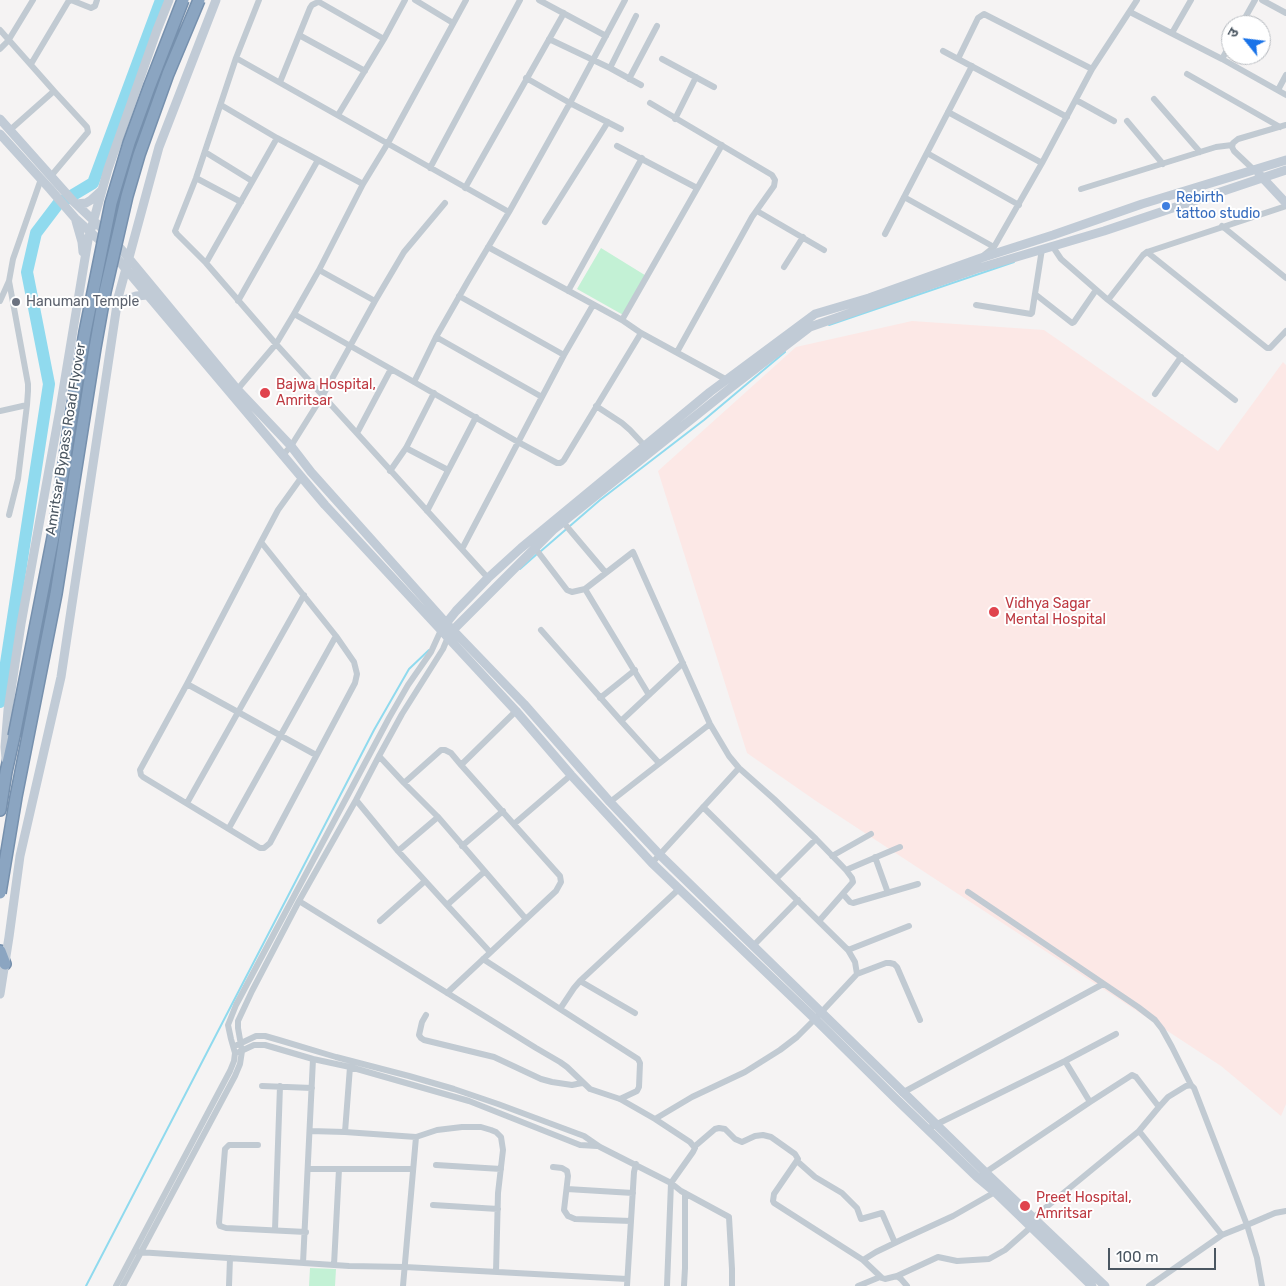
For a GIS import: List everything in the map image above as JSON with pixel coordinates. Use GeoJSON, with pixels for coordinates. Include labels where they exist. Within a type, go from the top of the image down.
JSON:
{"type":"FeatureCollection","features":[{"type":"Feature","properties":{"kind":"highway","name":"Amritsar Bypass Road Flyover"},"geometry":{"type":"LineString","coordinates":[[0,810],[3,771],[14,736],[54,532],[85,332],[111,204],[129,143],[183,0]]}},
{"type":"Feature","properties":{"kind":"highway","name":"Amritsar Bypass Road Flyover"},"geometry":{"type":"LineString","coordinates":[[0,893],[25,745],[56,594],[95,348],[127,196],[142,146],[168,74],[199,0]]}},
{"type":"Feature","properties":{"kind":"highway"},"geometry":{"type":"LineString","coordinates":[[0,951],[5,964]]}},
{"type":"Feature","properties":{"kind":"street"},"geometry":{"type":"LineString","coordinates":[[0,49],[8,41],[33,0]]}},
{"type":"Feature","properties":{"kind":"street"},"geometry":{"type":"LineString","coordinates":[[31,64],[68,2],[71,0],[91,8],[95,6],[97,0]]}},
{"type":"Feature","properties":{"kind":"street"},"geometry":{"type":"LineString","coordinates":[[3,771],[8,710],[21,624],[90,232],[102,190],[169,0]]}},
{"type":"Feature","properties":{"kind":"street"},"geometry":{"type":"LineString","coordinates":[[0,994],[20,856],[61,678],[117,304],[159,147],[216,0]]}},
{"type":"Feature","properties":{"kind":"street"},"geometry":{"type":"LineString","coordinates":[[260,0],[236,58],[196,178],[175,231],[206,263],[390,472],[488,578]]}},
{"type":"Feature","properties":{"kind":"street"},"geometry":{"type":"LineString","coordinates":[[338,116],[405,0]]}},
{"type":"Feature","properties":{"kind":"street"},"geometry":{"type":"LineString","coordinates":[[415,0],[453,23]]}},
{"type":"Feature","properties":{"kind":"street"},"geometry":{"type":"LineString","coordinates":[[235,392],[276,344],[294,314],[363,184],[388,143],[466,0]]}},
{"type":"Feature","properties":{"kind":"street"},"geometry":{"type":"LineString","coordinates":[[430,168],[520,0]]}},
{"type":"Feature","properties":{"kind":"street"},"geometry":{"type":"LineString","coordinates":[[539,0],[606,36]]}},
{"type":"Feature","properties":{"kind":"street"},"geometry":{"type":"LineString","coordinates":[[414,382],[436,336],[509,212],[625,0]]}},
{"type":"Feature","properties":{"kind":"street"},"geometry":{"type":"LineString","coordinates":[[981,258],[994,246],[1019,205],[1092,70],[1137,0]]}},
{"type":"Feature","properties":{"kind":"street"},"geometry":{"type":"LineString","coordinates":[[1172,33],[1191,0]]}},
{"type":"Feature","properties":{"kind":"street"},"geometry":{"type":"LineString","coordinates":[[1247,15],[1255,0]]}},
{"type":"Feature","properties":{"kind":"street"},"geometry":{"type":"LineString","coordinates":[[1262,0],[1274,3],[1286,13]]}},
{"type":"Feature","properties":{"kind":"street"},"geometry":{"type":"LineString","coordinates":[[280,82],[312,2],[319,2],[384,39]]}},
{"type":"Feature","properties":{"kind":"street"},"geometry":{"type":"LineString","coordinates":[[1130,12],[1221,58]]}},
{"type":"Feature","properties":{"kind":"street"},"geometry":{"type":"LineString","coordinates":[[465,188],[564,13]]}},
{"type":"Feature","properties":{"kind":"street"},"geometry":{"type":"LineString","coordinates":[[958,59],[978,18],[984,14],[1092,70]]}},
{"type":"Feature","properties":{"kind":"street"},"geometry":{"type":"LineString","coordinates":[[610,68],[636,16]]}},
{"type":"Feature","properties":{"kind":"street"},"geometry":{"type":"LineString","coordinates":[[629,79],[657,26]]}},
{"type":"Feature","properties":{"kind":"street"},"geometry":{"type":"LineString","coordinates":[[0,30],[87,127],[88,132],[52,182]]}},
{"type":"Feature","properties":{"kind":"street"},"geometry":{"type":"LineString","coordinates":[[299,35],[365,71]]}},
{"type":"Feature","properties":{"kind":"street"},"geometry":{"type":"LineString","coordinates":[[549,38],[641,85]]}},
{"type":"Feature","properties":{"kind":"street"},"geometry":{"type":"LineString","coordinates":[[943,51],[1067,117]]}},
{"type":"Feature","properties":{"kind":"street"},"geometry":{"type":"LineString","coordinates":[[236,58],[509,212]]}},
{"type":"Feature","properties":{"kind":"street"},"geometry":{"type":"LineString","coordinates":[[662,59],[714,88]]}},
{"type":"Feature","properties":{"kind":"street"},"geometry":{"type":"LineString","coordinates":[[1233,65],[1286,95]]}},
{"type":"Feature","properties":{"kind":"street"},"geometry":{"type":"LineString","coordinates":[[885,234],[972,66]]}},
{"type":"Feature","properties":{"kind":"street"},"geometry":{"type":"LineString","coordinates":[[1187,74],[1283,126]]}},
{"type":"Feature","properties":{"kind":"street"},"geometry":{"type":"LineString","coordinates":[[1278,90],[1286,75]]}},
{"type":"Feature","properties":{"kind":"street"},"geometry":{"type":"LineString","coordinates":[[675,119],[696,77]]}},
{"type":"Feature","properties":{"kind":"street"},"geometry":{"type":"LineString","coordinates":[[526,78],[621,129]]}},
{"type":"Feature","properties":{"kind":"street"},"geometry":{"type":"LineString","coordinates":[[10,130],[54,90]]}},
{"type":"Feature","properties":{"kind":"street"},"geometry":{"type":"LineString","coordinates":[[1154,98],[1200,152]]}},
{"type":"Feature","properties":{"kind":"street"},"geometry":{"type":"LineString","coordinates":[[1076,100],[1114,121]]}},
{"type":"Feature","properties":{"kind":"street"},"geometry":{"type":"LineString","coordinates":[[650,103],[774,177],[775,180],[774,186],[756,211],[676,352]]}},
{"type":"Feature","properties":{"kind":"street"},"geometry":{"type":"LineString","coordinates":[[221,105],[277,138],[363,184]]}},
{"type":"Feature","properties":{"kind":"street"},"geometry":{"type":"LineString","coordinates":[[948,112],[1042,164]]}},
{"type":"Feature","properties":{"kind":"street"},"geometry":{"type":"LineString","coordinates":[[0,119],[52,182],[72,215],[82,242],[84,265]]}},
{"type":"Feature","properties":{"kind":"street"},"geometry":{"type":"LineString","coordinates":[[1127,121],[1163,164]]}},
{"type":"Feature","properties":{"kind":"street"},"geometry":{"type":"LineString","coordinates":[[546,222],[608,122]]}},
{"type":"Feature","properties":{"kind":"street"},"geometry":{"type":"LineString","coordinates":[[1081,189],[1216,147],[1232,145],[1238,139],[1283,126]]}},
{"type":"Feature","properties":{"kind":"street"},"geometry":{"type":"LineString","coordinates":[[0,134],[41,179],[52,182],[112,238],[301,478],[447,630],[524,704],[610,802],[660,855],[753,946],[894,1098],[1106,1286]]}},
{"type":"Feature","properties":{"kind":"street"},"geometry":{"type":"LineString","coordinates":[[206,263],[277,138]]}},
{"type":"Feature","properties":{"kind":"street"},"geometry":{"type":"LineString","coordinates":[[622,320],[722,145]]}},
{"type":"Feature","properties":{"kind":"street"},"geometry":{"type":"LineString","coordinates":[[1108,300],[1143,255],[1148,252],[1286,204],[1263,178],[1234,151],[1232,145]]}},
{"type":"Feature","properties":{"kind":"street"},"geometry":{"type":"LineString","coordinates":[[617,146],[697,188]]}},
{"type":"Feature","properties":{"kind":"street"},"geometry":{"type":"LineString","coordinates":[[205,152],[252,181]]}},
{"type":"Feature","properties":{"kind":"street"},"geometry":{"type":"LineString","coordinates":[[927,154],[1019,205]]}},
{"type":"Feature","properties":{"kind":"street"},"geometry":{"type":"LineString","coordinates":[[568,291],[642,158]]}},
{"type":"Feature","properties":{"kind":"street"},"geometry":{"type":"LineString","coordinates":[[238,301],[318,160]]}},
{"type":"Feature","properties":{"kind":"street"},"geometry":{"type":"LineString","coordinates":[[238,1048],[231,1039],[228,1025],[236,1005],[389,718],[408,685],[447,630],[456,611],[521,548],[727,380],[816,314],[869,298],[1142,204],[1286,160]]}},
{"type":"Feature","properties":{"kind":"street"},"geometry":{"type":"LineString","coordinates":[[116,1286],[138,1252],[235,1076],[240,1064],[238,1021],[242,1012],[299,901],[402,714],[443,649],[447,630],[553,530],[725,392],[810,327],[976,269],[1054,247],[1286,170]]}},
{"type":"Feature","properties":{"kind":"street"},"geometry":{"type":"LineString","coordinates":[[196,178],[241,202]]}},
{"type":"Feature","properties":{"kind":"street"},"geometry":{"type":"LineString","coordinates":[[1,299],[9,281],[14,259],[41,179]]}},
{"type":"Feature","properties":{"kind":"street"},"geometry":{"type":"LineString","coordinates":[[75,203],[86,203],[102,190]]}},
{"type":"Feature","properties":{"kind":"street"},"geometry":{"type":"LineString","coordinates":[[904,197],[994,246]]}},
{"type":"Feature","properties":{"kind":"street"},"geometry":{"type":"LineString","coordinates":[[282,456],[291,446],[323,395],[404,252],[445,203]]}},
{"type":"Feature","properties":{"kind":"street"},"geometry":{"type":"LineString","coordinates":[[756,211],[824,250]]}},
{"type":"Feature","properties":{"kind":"street"},"geometry":{"type":"LineString","coordinates":[[72,215],[109,249],[148,296],[235,392],[291,446],[311,472],[570,775],[652,863],[678,889],[903,1092],[936,1124],[995,1192],[1032,1222],[1092,1286]]}},
{"type":"Feature","properties":{"kind":"street"},"geometry":{"type":"LineString","coordinates":[[1222,226],[1286,278]]}},
{"type":"Feature","properties":{"kind":"street"},"geometry":{"type":"LineString","coordinates":[[784,267],[803,237]]}},
{"type":"Feature","properties":{"kind":"street"},"geometry":{"type":"LineString","coordinates":[[488,247],[727,380]]}},
{"type":"Feature","properties":{"kind":"street"},"geometry":{"type":"LineString","coordinates":[[1054,247],[1061,259],[1096,290],[1236,400]]}},
{"type":"Feature","properties":{"kind":"street"},"geometry":{"type":"LineString","coordinates":[[976,305],[1030,314],[1033,312],[1042,250]]}},
{"type":"Feature","properties":{"kind":"street"},"geometry":{"type":"LineString","coordinates":[[1148,252],[1267,348],[1270,348],[1285,333]]}},
{"type":"Feature","properties":{"kind":"street"},"geometry":{"type":"LineString","coordinates":[[319,270],[375,301]]}},
{"type":"Feature","properties":{"kind":"street"},"geometry":{"type":"LineString","coordinates":[[9,281],[28,384],[18,479],[10,515]]}},
{"type":"Feature","properties":{"kind":"street"},"geometry":{"type":"LineString","coordinates":[[1035,294],[1073,323],[1096,290]]}},
{"type":"Feature","properties":{"kind":"street"},"geometry":{"type":"LineString","coordinates":[[117,304],[127,298],[148,296]]}},
{"type":"Feature","properties":{"kind":"street"},"geometry":{"type":"LineString","coordinates":[[459,296],[564,355]]}},
{"type":"Feature","properties":{"kind":"street"},"geometry":{"type":"LineString","coordinates":[[462,549],[564,355],[593,305]]}},
{"type":"Feature","properties":{"kind":"street"},"geometry":{"type":"LineString","coordinates":[[294,314],[557,463],[562,462],[641,333]]}},
{"type":"Feature","properties":{"kind":"street"},"geometry":{"type":"LineString","coordinates":[[436,336],[542,398]]}},
{"type":"Feature","properties":{"kind":"street"},"geometry":{"type":"LineString","coordinates":[[1155,394],[1181,357]]}},
{"type":"Feature","properties":{"kind":"street"},"geometry":{"type":"LineString","coordinates":[[357,433],[391,369]]}},
{"type":"Feature","properties":{"kind":"street"},"geometry":{"type":"LineString","coordinates":[[390,472],[406,448],[434,393]]}},
{"type":"Feature","properties":{"kind":"street"},"geometry":{"type":"LineString","coordinates":[[0,411],[27,406]]}},
{"type":"Feature","properties":{"kind":"street"},"geometry":{"type":"LineString","coordinates":[[596,406],[622,423],[645,446]]}},
{"type":"Feature","properties":{"kind":"street"},"geometry":{"type":"LineString","coordinates":[[427,511],[476,417]]}},
{"type":"Feature","properties":{"kind":"street"},"geometry":{"type":"LineString","coordinates":[[406,448],[448,470]]}},
{"type":"Feature","properties":{"kind":"street"},"geometry":{"type":"LineString","coordinates":[[261,542],[336,636],[354,662],[357,674],[355,682],[268,846],[264,848],[260,848],[143,777],[140,770],[186,684],[261,542],[278,510],[301,478]]}},
{"type":"Feature","properties":{"kind":"street"},"geometry":{"type":"LineString","coordinates":[[564,522],[606,573]]}},
{"type":"Feature","properties":{"kind":"street"},"geometry":{"type":"LineString","coordinates":[[535,548],[567,590],[572,592],[585,589],[633,552],[710,724],[729,756],[739,768],[816,839],[846,870],[853,881],[819,920]]}},
{"type":"Feature","properties":{"kind":"street"},"geometry":{"type":"LineString","coordinates":[[585,589],[649,694]]}},
{"type":"Feature","properties":{"kind":"street"},"geometry":{"type":"LineString","coordinates":[[187,803],[304,595]]}},
{"type":"Feature","properties":{"kind":"street"},"geometry":{"type":"LineString","coordinates":[[541,630],[659,763]]}},
{"type":"Feature","properties":{"kind":"street"},"geometry":{"type":"LineString","coordinates":[[229,828],[336,636]]}},
{"type":"Feature","properties":{"kind":"street"},"geometry":{"type":"LineString","coordinates":[[621,721],[683,664]]}},
{"type":"Feature","properties":{"kind":"street"},"geometry":{"type":"LineString","coordinates":[[600,698],[635,670]]}},
{"type":"Feature","properties":{"kind":"street"},"geometry":{"type":"LineString","coordinates":[[186,684],[316,755]]}},
{"type":"Feature","properties":{"kind":"street"},"geometry":{"type":"LineString","coordinates":[[461,765],[516,711]]}},
{"type":"Feature","properties":{"kind":"street"},"geometry":{"type":"LineString","coordinates":[[610,802],[710,724]]}},
{"type":"Feature","properties":{"kind":"street"},"geometry":{"type":"LineString","coordinates":[[404,782],[441,750],[452,753],[561,879],[556,891],[447,994]]}},
{"type":"Feature","properties":{"kind":"street"},"geometry":{"type":"LineString","coordinates":[[379,756],[438,817],[526,919]]}},
{"type":"Feature","properties":{"kind":"street"},"geometry":{"type":"LineString","coordinates":[[652,863],[739,768]]}},
{"type":"Feature","properties":{"kind":"street"},"geometry":{"type":"LineString","coordinates":[[514,824],[570,775]]}},
{"type":"Feature","properties":{"kind":"street"},"geometry":{"type":"LineString","coordinates":[[356,800],[424,881],[490,952]]}},
{"type":"Feature","properties":{"kind":"street"},"geometry":{"type":"LineString","coordinates":[[702,808],[848,950],[855,962],[857,974]]}},
{"type":"Feature","properties":{"kind":"street"},"geometry":{"type":"LineString","coordinates":[[462,846],[503,811]]}},
{"type":"Feature","properties":{"kind":"street"},"geometry":{"type":"LineString","coordinates":[[398,851],[438,817]]}},
{"type":"Feature","properties":{"kind":"street"},"geometry":{"type":"LineString","coordinates":[[832,856],[870,834]]}},
{"type":"Feature","properties":{"kind":"street"},"geometry":{"type":"LineString","coordinates":[[776,879],[816,839]]}},
{"type":"Feature","properties":{"kind":"street"},"geometry":{"type":"LineString","coordinates":[[846,870],[900,847]]}},
{"type":"Feature","properties":{"kind":"street"},"geometry":{"type":"LineString","coordinates":[[875,857],[888,893]]}},
{"type":"Feature","properties":{"kind":"street"},"geometry":{"type":"LineString","coordinates":[[447,905],[484,872]]}},
{"type":"Feature","properties":{"kind":"street"},"geometry":{"type":"LineString","coordinates":[[380,921],[424,881]]}},
{"type":"Feature","properties":{"kind":"street"},"geometry":{"type":"LineString","coordinates":[[843,894],[854,904],[918,884]]}},
{"type":"Feature","properties":{"kind":"street"},"geometry":{"type":"LineString","coordinates":[[560,1009],[580,981],[678,889]]}},
{"type":"Feature","properties":{"kind":"street"},"geometry":{"type":"LineString","coordinates":[[968,892],[1138,1007],[1162,1029],[1194,1088],[1247,1225],[1257,1258],[1262,1286]]}},
{"type":"Feature","properties":{"kind":"street"},"geometry":{"type":"LineString","coordinates":[[753,946],[798,900]]}},
{"type":"Feature","properties":{"kind":"street"},"geometry":{"type":"LineString","coordinates":[[299,901],[560,1062],[594,1092],[620,1099],[655,1119],[690,1142],[694,1147]]}},
{"type":"Feature","properties":{"kind":"street"},"geometry":{"type":"LineString","coordinates":[[848,950],[909,926]]}},
{"type":"Feature","properties":{"kind":"street"},"geometry":{"type":"LineString","coordinates":[[483,959],[636,1057],[639,1061],[639,1087],[637,1091],[620,1099]]}},
{"type":"Feature","properties":{"kind":"street"},"geometry":{"type":"LineString","coordinates":[[655,1119],[692,1097],[745,1072],[797,1037],[857,974],[890,962],[894,964],[920,1020]]}},
{"type":"Feature","properties":{"kind":"street"},"geometry":{"type":"LineString","coordinates":[[580,981],[635,1013]]}},
{"type":"Feature","properties":{"kind":"street"},"geometry":{"type":"LineString","coordinates":[[894,1098],[1104,984]]}},
{"type":"Feature","properties":{"kind":"street"},"geometry":{"type":"LineString","coordinates":[[426,1014],[419,1035],[424,1040],[494,1058],[552,1082],[572,1085],[582,1083]]}},
{"type":"Feature","properties":{"kind":"street"},"geometry":{"type":"LineString","coordinates":[[927,1129],[1116,1034]]}},
{"type":"Feature","properties":{"kind":"street"},"geometry":{"type":"LineString","coordinates":[[238,1048],[256,1036],[265,1036],[409,1076],[498,1104],[584,1136],[600,1147],[636,1164],[729,1217],[732,1286]]}},
{"type":"Feature","properties":{"kind":"street"},"geometry":{"type":"LineString","coordinates":[[238,1048],[260,1045],[350,1067],[469,1101],[580,1144],[600,1147]]}},
{"type":"Feature","properties":{"kind":"street"},"geometry":{"type":"LineString","coordinates":[[303,1263],[314,1059]]}},
{"type":"Feature","properties":{"kind":"street"},"geometry":{"type":"LineString","coordinates":[[1065,1061],[1090,1102]]}},
{"type":"Feature","properties":{"kind":"street"},"geometry":{"type":"LineString","coordinates":[[345,1132],[350,1067]]}},
{"type":"Feature","properties":{"kind":"street"},"geometry":{"type":"LineString","coordinates":[[981,1175],[1132,1076],[1136,1077],[1159,1107]]}},
{"type":"Feature","properties":{"kind":"street"},"geometry":{"type":"LineString","coordinates":[[797,1162],[774,1194],[773,1201],[864,1260],[884,1279],[897,1276],[938,1257],[957,1262],[989,1258],[1005,1250],[1032,1222],[1139,1132],[1168,1097],[1191,1085]]}},
{"type":"Feature","properties":{"kind":"street"},"geometry":{"type":"LineString","coordinates":[[262,1086],[312,1088]]}},
{"type":"Feature","properties":{"kind":"street"},"geometry":{"type":"LineString","coordinates":[[275,1230],[280,1086]]}},
{"type":"Feature","properties":{"kind":"street"},"geometry":{"type":"LineString","coordinates":[[310,1132],[345,1132],[416,1137],[449,1128],[481,1127],[491,1130],[501,1137],[503,1150],[498,1192],[496,1272]]}},
{"type":"Feature","properties":{"kind":"street"},"geometry":{"type":"LineString","coordinates":[[667,1286],[671,1183],[694,1152],[694,1147],[715,1129],[722,1128],[735,1139],[742,1142],[755,1136],[771,1137],[794,1154],[798,1159],[797,1162],[816,1177],[842,1193],[857,1208],[862,1219],[882,1213],[895,1243]]}},
{"type":"Feature","properties":{"kind":"street"},"geometry":{"type":"LineString","coordinates":[[1139,1132],[1222,1235]]}},
{"type":"Feature","properties":{"kind":"street"},"geometry":{"type":"LineString","coordinates":[[403,1286],[416,1137]]}},
{"type":"Feature","properties":{"kind":"street"},"geometry":{"type":"LineString","coordinates":[[258,1146],[230,1145],[225,1149],[218,1223],[226,1228],[306,1232]]}},
{"type":"Feature","properties":{"kind":"street"},"geometry":{"type":"LineString","coordinates":[[138,1252],[334,1265],[496,1272],[627,1282],[636,1164]]}},
{"type":"Feature","properties":{"kind":"street"},"geometry":{"type":"LineString","coordinates":[[436,1165],[501,1169]]}},
{"type":"Feature","properties":{"kind":"street"},"geometry":{"type":"LineString","coordinates":[[553,1167],[562,1168],[567,1171],[565,1212],[568,1216],[572,1218],[631,1221]]}},
{"type":"Feature","properties":{"kind":"street"},"geometry":{"type":"LineString","coordinates":[[308,1169],[413,1170]]}},
{"type":"Feature","properties":{"kind":"street"},"geometry":{"type":"LineString","coordinates":[[334,1265],[339,1169]]}},
{"type":"Feature","properties":{"kind":"street"},"geometry":{"type":"LineString","coordinates":[[567,1189],[633,1193]]}},
{"type":"Feature","properties":{"kind":"street"},"geometry":{"type":"LineString","coordinates":[[864,1260],[895,1243],[953,1216],[995,1192]]}},
{"type":"Feature","properties":{"kind":"street"},"geometry":{"type":"LineString","coordinates":[[684,1286],[685,1193]]}},
{"type":"Feature","properties":{"kind":"street"},"geometry":{"type":"LineString","coordinates":[[433,1205],[498,1209]]}},
{"type":"Feature","properties":{"kind":"street"},"geometry":{"type":"LineString","coordinates":[[1150,1286],[1222,1235],[1275,1212],[1286,1211]]}},
{"type":"Feature","properties":{"kind":"street"},"geometry":{"type":"LineString","coordinates":[[123,1286],[138,1252]]}},
{"type":"Feature","properties":{"kind":"street"},"geometry":{"type":"LineString","coordinates":[[229,1286],[230,1258]]}},
{"type":"Feature","properties":{"kind":"street"},"geometry":{"type":"LineString","coordinates":[[897,1276],[907,1286]]}},
{"type":"Feature","properties":{"kind":"street"},"geometry":{"type":"LineString","coordinates":[[858,1286],[880,1277]]}},
{"type":"Feature","properties":{"kind":"shaded area","name":"Vidhya Sagar Mental Hospital"},"geometry":{"type":"Polygon","coordinates":[[[912,321],[1044,330],[1218,451],[1283,362],[1286,365],[1286,1104],[1281,1116],[1221,1066],[816,801],[747,753],[658,471],[796,347],[912,321]]]}},
{"type":"Feature","properties":{"kind":"green space"},"geometry":{"type":"Polygon","coordinates":[[[601,248],[648,277],[625,316],[577,289],[601,248]]]}},
{"type":"Feature","properties":{"kind":"green space"},"geometry":{"type":"Polygon","coordinates":[[[310,1268],[336,1269],[335,1286],[309,1286],[310,1268]]]}},
{"type":"Feature","properties":{"kind":"waterway"},"geometry":{"type":"LineString","coordinates":[[0,702],[49,384],[27,272],[36,233],[58,204],[93,183],[161,0]]}},
{"type":"Feature","properties":{"kind":"waterway"},"geometry":{"type":"LineString","coordinates":[[829,325],[1014,262]]}},
{"type":"Feature","properties":{"kind":"waterway"},"geometry":{"type":"LineString","coordinates":[[541,551],[600,500],[704,420],[785,352]]}},
{"type":"Feature","properties":{"kind":"waterway"},"geometry":{"type":"LineString","coordinates":[[520,569],[537,554]]}},
{"type":"Feature","properties":{"kind":"waterway"},"geometry":{"type":"LineString","coordinates":[[86,1286],[374,730],[409,669],[429,650]]}},
{"type":"Feature","properties":{"kind":"place","name":"Rebirth tattoo studio"},"geometry":{"type":"Point","coordinates":[1166,206]}},
{"type":"Feature","properties":{"kind":"place","name":"Hanuman Temple"},"geometry":{"type":"Point","coordinates":[16,302]}},
{"type":"Feature","properties":{"kind":"place","name":"Bajwa Hospital, Amritsar"},"geometry":{"type":"Point","coordinates":[265,393]}},
{"type":"Feature","properties":{"kind":"place","name":"Vidhya Sagar Mental Hospital"},"geometry":{"type":"Point","coordinates":[994,612]}},
{"type":"Feature","properties":{"kind":"place","name":"Preet Hospital, Amritsar"},"geometry":{"type":"Point","coordinates":[1025,1206]}}]}
